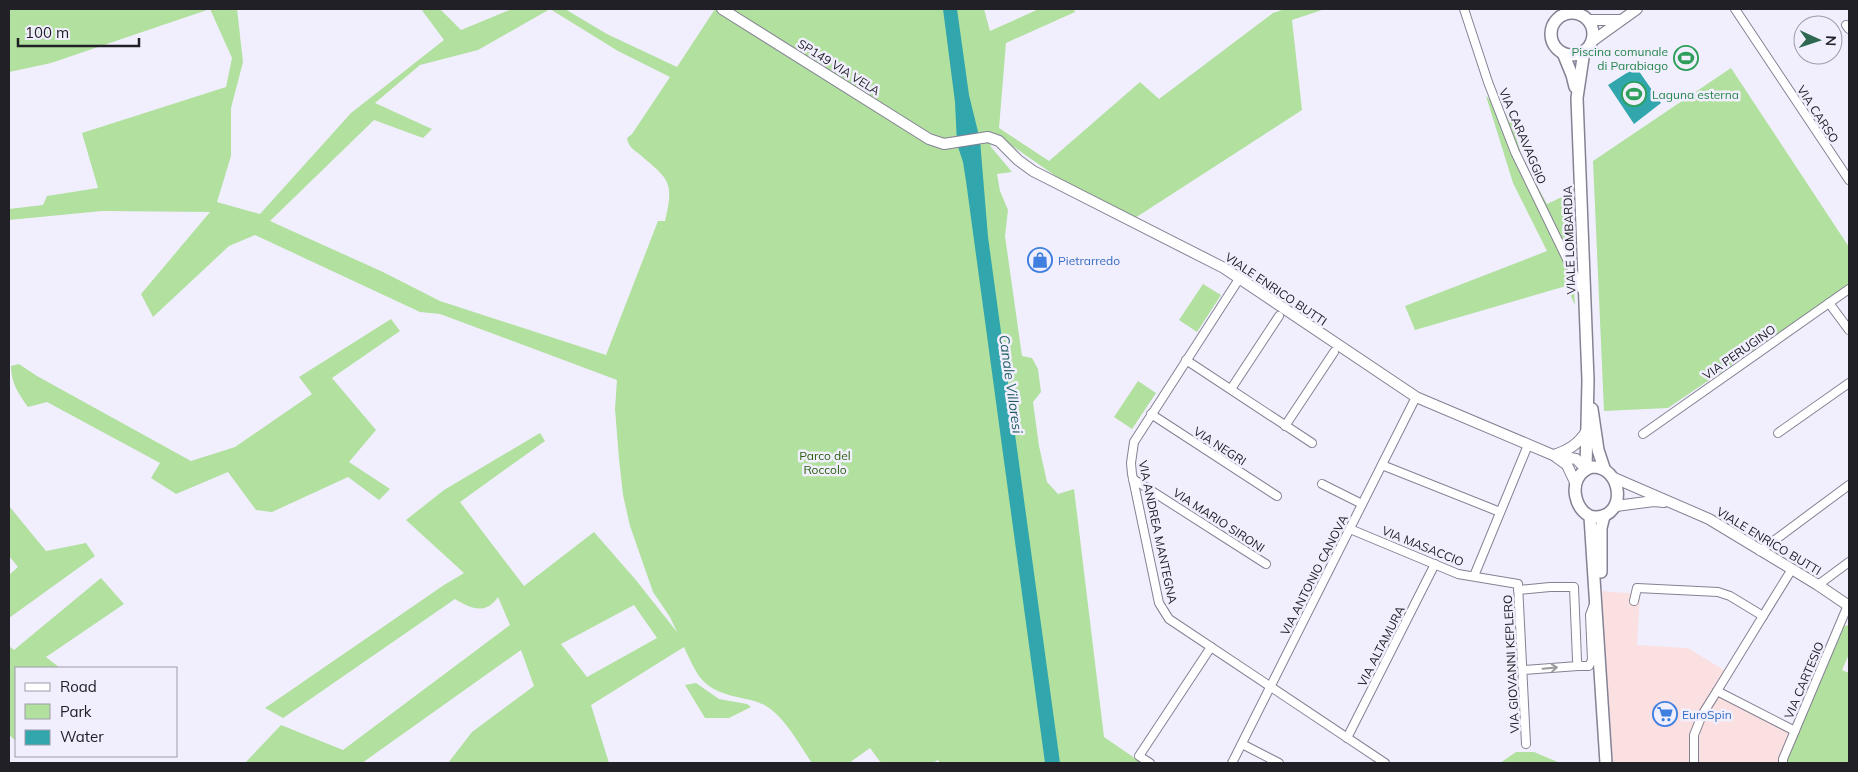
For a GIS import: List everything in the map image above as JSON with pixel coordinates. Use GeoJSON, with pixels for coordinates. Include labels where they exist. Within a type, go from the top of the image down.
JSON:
{"type":"FeatureCollection","features":[{"type":"Feature","properties":{"kind":"main road","name":"VIALE LOMBARDIA"},"geometry":{"type":"LineString","coordinates":[[1577,98],[1588,47],[1593,33],[1584,15],[1560,14],[1552,26],[1551,35],[1553,44],[1563,53],[1572,75],[1577,98],[1588,380],[1586,469]]}},
{"type":"Feature","properties":{"kind":"main road"},"geometry":{"type":"LineString","coordinates":[[1563,53],[1576,54],[1588,47]]}},
{"type":"Feature","properties":{"kind":"main road","name":"VIALE LOMBARDIA"},"geometry":{"type":"LineString","coordinates":[[1588,380],[1598,450],[1608,472]]}},
{"type":"Feature","properties":{"kind":"main road"},"geometry":{"type":"LineString","coordinates":[[1590,517],[1604,516],[1612,512],[1616,506],[1618,496],[1616,485],[1608,472],[1592,467],[1579,473],[1575,482],[1576,499],[1582,510],[1590,517],[1606,763]]}},
{"type":"Feature","properties":{"kind":"main road"},"geometry":{"type":"LineString","coordinates":[[1601,671],[1602,528],[1604,516]]}},
{"type":"Feature","properties":{"kind":"street","name":"SP149 VIA VELA"},"geometry":{"type":"LineString","coordinates":[[722,9],[930,139],[944,144],[988,137]]}},
{"type":"Feature","properties":{"kind":"street","name":"VIA CARAVAGGIO"},"geometry":{"type":"LineString","coordinates":[[1464,9],[1488,82],[1515,152],[1585,295]]}},
{"type":"Feature","properties":{"kind":"street"},"geometry":{"type":"LineString","coordinates":[[1588,47],[1620,20],[1637,9]]}},
{"type":"Feature","properties":{"kind":"street","name":"VIA CARSO"},"geometry":{"type":"LineString","coordinates":[[1735,9],[1849,180]]}},
{"type":"Feature","properties":{"kind":"street"},"geometry":{"type":"LineString","coordinates":[[1584,15],[1620,20]]}},
{"type":"Feature","properties":{"kind":"street","name":"VIALE ENRICO BUTTI"},"geometry":{"type":"LineString","coordinates":[[988,137],[999,141],[1018,160],[1033,171],[1224,268],[1416,397],[1553,455]]}},
{"type":"Feature","properties":{"kind":"street","name":"VIA ANDREA MANTEGNA"},"geometry":{"type":"LineString","coordinates":[[1239,279],[1150,414],[1134,442],[1131,462],[1133,479],[1161,609],[1169,618],[1347,738],[1376,761],[1385,763]]}},
{"type":"Feature","properties":{"kind":"street","name":"VIA PERUGINO"},"geometry":{"type":"LineString","coordinates":[[1643,434],[1849,289]]}},
{"type":"Feature","properties":{"kind":"street"},"geometry":{"type":"LineString","coordinates":[[1829,303],[1849,330]]}},
{"type":"Feature","properties":{"kind":"street"},"geometry":{"type":"LineString","coordinates":[[1230,389],[1279,316]]}},
{"type":"Feature","properties":{"kind":"street"},"geometry":{"type":"LineString","coordinates":[[1285,426],[1334,352]]}},
{"type":"Feature","properties":{"kind":"street"},"geometry":{"type":"LineString","coordinates":[[1186,360],[1312,443]]}},
{"type":"Feature","properties":{"kind":"street"},"geometry":{"type":"LineString","coordinates":[[1778,433],[1849,383]]}},
{"type":"Feature","properties":{"kind":"street","name":"VIA ANTONIO CANOVA"},"geometry":{"type":"LineString","coordinates":[[1232,763],[1416,397]]}},
{"type":"Feature","properties":{"kind":"street","name":"VIA NEGRI"},"geometry":{"type":"LineString","coordinates":[[1150,414],[1277,496]]}},
{"type":"Feature","properties":{"kind":"street"},"geometry":{"type":"LineString","coordinates":[[1553,455],[1573,447],[1586,432]]}},
{"type":"Feature","properties":{"kind":"street"},"geometry":{"type":"LineString","coordinates":[[1474,576],[1528,445]]}},
{"type":"Feature","properties":{"kind":"street"},"geometry":{"type":"LineString","coordinates":[[1553,455],[1576,460],[1586,469]]}},
{"type":"Feature","properties":{"kind":"street"},"geometry":{"type":"LineString","coordinates":[[1553,455],[1567,465],[1575,482]]}},
{"type":"Feature","properties":{"kind":"street"},"geometry":{"type":"LineString","coordinates":[[1382,465],[1500,512]]}},
{"type":"Feature","properties":{"kind":"street","name":"VIALE ENRICO BUTTI"},"geometry":{"type":"LineString","coordinates":[[1608,472],[1709,520],[1849,605]]}},
{"type":"Feature","properties":{"kind":"street","name":"VIA MARIO SIRONI"},"geometry":{"type":"LineString","coordinates":[[1133,479],[1266,564]]}},
{"type":"Feature","properties":{"kind":"street"},"geometry":{"type":"LineString","coordinates":[[1322,484],[1362,504]]}},
{"type":"Feature","properties":{"kind":"street"},"geometry":{"type":"LineString","coordinates":[[1760,551],[1848,489]]}},
{"type":"Feature","properties":{"kind":"street"},"geometry":{"type":"LineString","coordinates":[[1616,506],[1654,501],[1674,503]]}},
{"type":"Feature","properties":{"kind":"street","name":"VIA MASACCIO"},"geometry":{"type":"LineString","coordinates":[[1350,529],[1458,574],[1518,587],[1574,587],[1578,666]]}},
{"type":"Feature","properties":{"kind":"street"},"geometry":{"type":"LineString","coordinates":[[1818,585],[1849,562]]}},
{"type":"Feature","properties":{"kind":"street","name":"VIA ALTAMURA"},"geometry":{"type":"LineString","coordinates":[[1347,738],[1435,564]]}},
{"type":"Feature","properties":{"kind":"street"},"geometry":{"type":"LineString","coordinates":[[1694,763],[1694,735],[1702,715],[1792,569]]}},
{"type":"Feature","properties":{"kind":"street","name":"VIA GIOVANNI KEPLERO"},"geometry":{"type":"LineString","coordinates":[[1518,587],[1526,744]]}},
{"type":"Feature","properties":{"kind":"street"},"geometry":{"type":"LineString","coordinates":[[1634,601],[1636,588],[1718,592],[1730,596],[1763,616]]}},
{"type":"Feature","properties":{"kind":"street"},"geometry":{"type":"LineString","coordinates":[[1523,670],[1589,666],[1592,660],[1590,615],[1596,597]]}},
{"type":"Feature","properties":{"kind":"street","name":"VIA CARTESIO"},"geometry":{"type":"LineString","coordinates":[[1783,763],[1849,605]]}},
{"type":"Feature","properties":{"kind":"street"},"geometry":{"type":"LineString","coordinates":[[1150,763],[1139,756],[1211,647]]}},
{"type":"Feature","properties":{"kind":"street"},"geometry":{"type":"LineString","coordinates":[[1717,691],[1795,731]]}},
{"type":"Feature","properties":{"kind":"street"},"geometry":{"type":"LineString","coordinates":[[1242,744],[1279,763]]}},
{"type":"Feature","properties":{"kind":"shaded area"},"geometry":{"type":"Polygon","coordinates":[[[1602,591],[1640,594],[1637,645],[1688,648],[1727,672],[1715,692],[1793,732],[1782,763],[1608,763],[1603,672],[1602,591]]]}},
{"type":"Feature","properties":{"kind":"green space"},"geometry":{"type":"Polygon","coordinates":[[[9,9],[210,9],[51,63],[9,72],[9,9]]]}},
{"type":"Feature","properties":{"kind":"green space","name":"Parco del Roccolo"},"geometry":{"type":"Polygon","coordinates":[[[210,9],[237,9],[243,62],[231,108],[231,156],[217,202],[260,214],[351,113],[444,40],[421,9],[440,9],[461,30],[512,9],[550,9],[565,9],[607,34],[677,67],[715,9],[984,9],[990,31],[1039,9],[1074,9],[1075,12],[1006,43],[999,128],[1049,161],[1140,82],[1159,99],[1273,13],[1285,9],[1325,9],[1292,20],[1302,110],[1135,218],[1070,186],[1005,141],[990,137],[991,147],[1012,172],[997,174],[1000,191],[1008,210],[1005,236],[1022,356],[1032,358],[1038,369],[1041,392],[1033,402],[1039,446],[1047,482],[1058,494],[1074,489],[1104,737],[1142,763],[940,763],[938,760],[932,763],[881,763],[870,748],[849,763],[812,763],[780,717],[766,706],[752,700],[725,694],[709,686],[698,674],[684,647],[591,705],[609,763],[448,763],[472,732],[534,686],[521,650],[362,763],[245,763],[281,725],[343,750],[510,625],[498,597],[493,603],[483,608],[472,608],[455,599],[283,718],[265,708],[464,573],[406,520],[444,490],[540,433],[545,441],[460,502],[524,586],[594,532],[635,579],[677,632],[670,617],[653,592],[630,526],[623,495],[619,459],[615,409],[617,380],[440,314],[420,312],[255,235],[229,246],[153,317],[141,294],[210,212],[102,211],[9,220],[9,209],[43,205],[47,196],[98,188],[82,133],[226,87],[232,58],[210,9]],[[550,9],[478,50],[420,65],[375,103],[432,129],[423,138],[374,120],[270,221],[383,272],[440,301],[606,355],[658,221],[665,221],[669,197],[669,188],[662,175],[632,148],[627,138],[632,134],[670,77],[618,51],[550,9]],[[634,605],[561,644],[587,677],[657,638],[634,605]]]}},
{"type":"Feature","properties":{"kind":"green space"},"geometry":{"type":"Polygon","coordinates":[[[1731,68],[1849,247],[1849,285],[1668,408],[1604,411],[1593,161],[1731,68]]]}},
{"type":"Feature","properties":{"kind":"green space"},"geometry":{"type":"Polygon","coordinates":[[[1486,96],[1511,120],[1523,160],[1547,204],[1568,194],[1575,305],[1566,286],[1415,330],[1405,306],[1547,251],[1513,183],[1486,96]]]}},
{"type":"Feature","properties":{"kind":"green space"},"geometry":{"type":"Polygon","coordinates":[[[1203,284],[1221,295],[1197,332],[1179,320],[1203,284]]]}},
{"type":"Feature","properties":{"kind":"green space"},"geometry":{"type":"Polygon","coordinates":[[[391,319],[400,331],[332,378],[376,430],[349,462],[390,489],[379,500],[348,477],[272,512],[256,510],[228,472],[176,494],[151,478],[160,463],[47,402],[28,407],[16,388],[11,372],[11,366],[19,364],[37,376],[191,461],[235,447],[312,394],[299,377],[391,319]]]}},
{"type":"Feature","properties":{"kind":"green space"},"geometry":{"type":"Polygon","coordinates":[[[1138,381],[1156,393],[1132,429],[1114,417],[1138,381]]]}},
{"type":"Feature","properties":{"kind":"green space"},"geometry":{"type":"Polygon","coordinates":[[[9,506],[46,551],[86,543],[95,556],[9,618],[9,575],[18,567],[9,556],[9,506]]]}},
{"type":"Feature","properties":{"kind":"green space"},"geometry":{"type":"Polygon","coordinates":[[[101,578],[124,604],[46,657],[59,667],[15,667],[15,740],[9,735],[9,646],[14,650],[101,578]]]}},
{"type":"Feature","properties":{"kind":"green space"},"geometry":{"type":"Polygon","coordinates":[[[1849,625],[1849,654],[1842,670],[1849,673],[1849,763],[1786,763],[1841,627],[1849,625]]]}},
{"type":"Feature","properties":{"kind":"green space"},"geometry":{"type":"Polygon","coordinates":[[[696,683],[719,699],[747,704],[751,707],[729,718],[705,718],[685,685],[696,683]]]}},
{"type":"Feature","properties":{"kind":"green space"},"geometry":{"type":"Polygon","coordinates":[[[1516,752],[1534,752],[1560,763],[1500,763],[1516,752]]]}},
{"type":"Feature","properties":{"kind":"water"},"geometry":{"type":"Polygon","coordinates":[[[943,9],[957,9],[969,95],[980,140],[988,237],[1060,763],[1045,763],[966,181],[963,162],[957,144],[955,102],[943,9]]]}},
{"type":"Feature","properties":{"kind":"water","name":"Laguna esterna"},"geometry":{"type":"Polygon","coordinates":[[[1636,67],[1661,103],[1634,124],[1608,85],[1636,67]]]}},
{"type":"Feature","properties":{"kind":"place","name":"Piscina comunale di Parabiago"},"geometry":{"type":"Point","coordinates":[1686,58]}},
{"type":"Feature","properties":{"kind":"place","name":"Laguna esterna"},"geometry":{"type":"Point","coordinates":[1634,94]}},
{"type":"Feature","properties":{"kind":"place","name":"Pietrarredo"},"geometry":{"type":"Point","coordinates":[1040,260]}},
{"type":"Feature","properties":{"kind":"place","name":"EuroSpin"},"geometry":{"type":"Point","coordinates":[1665,714]}},
{"type":"Feature","properties":{"kind":"water label","name":"Canale Villoresi"},"geometry":{"type":"Point","coordinates":[1011,384]}}]}
